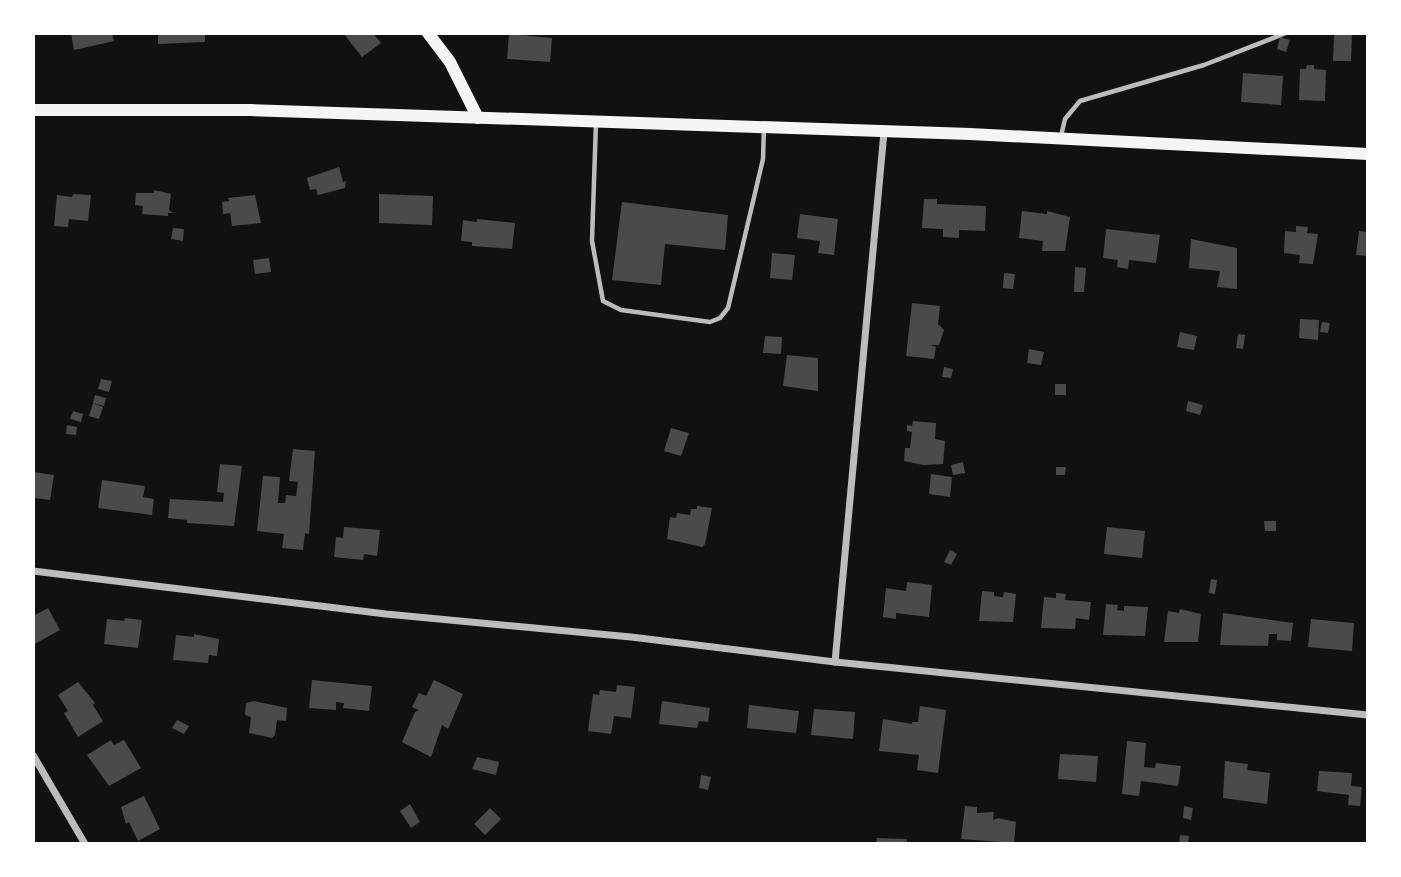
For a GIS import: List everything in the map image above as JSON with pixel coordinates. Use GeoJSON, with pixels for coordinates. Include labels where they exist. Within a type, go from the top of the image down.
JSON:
{"type":"FeatureCollection","features":[{"type":"Feature","properties":{"kind":"main road"},"geometry":{"type":"LineString","coordinates":[[428,33],[455,69],[478,118]]}},
{"type":"Feature","properties":{"kind":"main road"},"geometry":{"type":"LineString","coordinates":[[33,110],[250,110],[596,121],[1061,138],[1368,154]]}},
{"type":"Feature","properties":{"kind":"street"},"geometry":{"type":"LineString","coordinates":[[835,662],[884,132]]}},
{"type":"Feature","properties":{"kind":"street"},"geometry":{"type":"LineString","coordinates":[[33,571],[386,614],[631,637],[835,662],[1368,715]]}},
{"type":"Feature","properties":{"kind":"street"},"geometry":{"type":"LineString","coordinates":[[33,755],[85,844]]}},
{"type":"Feature","properties":{"kind":"street"},"geometry":{"type":"LineString","coordinates":[[75,844],[77,832]]}},
{"type":"Feature","properties":{"kind":"lane"},"geometry":{"type":"LineString","coordinates":[[1061,138],[1065,119],[1080,101],[1204,65],[1286,33]]}},
{"type":"Feature","properties":{"kind":"lane"},"geometry":{"type":"LineString","coordinates":[[596,121],[592,241],[603,301],[621,310],[710,322],[720,318],[728,308],[763,159],[764,127]]}},
{"type":"Feature","properties":{"kind":"building"},"geometry":{"type":"Polygon","coordinates":[[[71,33],[112,33],[114,41],[74,50],[71,33]]]}},
{"type":"Feature","properties":{"kind":"building"},"geometry":{"type":"Polygon","coordinates":[[[158,33],[205,33],[205,42],[158,44],[158,33]]]}},
{"type":"Feature","properties":{"kind":"building"},"geometry":{"type":"Polygon","coordinates":[[[343,33],[373,33],[381,43],[362,57],[343,33]]]}},
{"type":"Feature","properties":{"kind":"building"},"geometry":{"type":"Polygon","coordinates":[[[1334,33],[1352,33],[1351,61],[1333,61],[1334,33]]]}},
{"type":"Feature","properties":{"kind":"building"},"geometry":{"type":"Polygon","coordinates":[[[509,34],[552,38],[550,62],[507,59],[509,34]]]}},
{"type":"Feature","properties":{"kind":"building"},"geometry":{"type":"Polygon","coordinates":[[[1280,37],[1290,40],[1286,52],[1277,49],[1280,37]]]}},
{"type":"Feature","properties":{"kind":"building"},"geometry":{"type":"Polygon","coordinates":[[[1307,65],[1326,70],[1325,101],[1299,100],[1300,69],[1306,69],[1307,65]]]}},
{"type":"Feature","properties":{"kind":"building"},"geometry":{"type":"Polygon","coordinates":[[[1243,73],[1283,76],[1281,105],[1241,102],[1243,73]]]}},
{"type":"Feature","properties":{"kind":"building"},"geometry":{"type":"Polygon","coordinates":[[[339,167],[343,182],[346,181],[345,188],[318,195],[316,189],[310,190],[307,178],[339,167]]]}},
{"type":"Feature","properties":{"kind":"building"},"geometry":{"type":"Polygon","coordinates":[[[154,190],[171,194],[169,210],[173,213],[168,213],[168,216],[142,214],[143,206],[135,205],[136,193],[154,193],[154,190]]]}},
{"type":"Feature","properties":{"kind":"building"},"geometry":{"type":"Polygon","coordinates":[[[73,194],[91,195],[88,221],[69,219],[68,227],[54,226],[57,195],[72,197],[73,194]]]}},
{"type":"Feature","properties":{"kind":"building"},"geometry":{"type":"Polygon","coordinates":[[[379,194],[433,196],[432,225],[379,223],[379,194]]]}},
{"type":"Feature","properties":{"kind":"building"},"geometry":{"type":"Polygon","coordinates":[[[255,195],[261,223],[232,226],[230,213],[223,214],[222,202],[229,201],[228,198],[255,195]]]}},
{"type":"Feature","properties":{"kind":"building"},"geometry":{"type":"Polygon","coordinates":[[[924,199],[937,199],[937,204],[986,206],[985,231],[959,230],[959,238],[943,237],[943,229],[922,228],[924,199]]]}},
{"type":"Feature","properties":{"kind":"building"},"geometry":{"type":"Polygon","coordinates":[[[622,202],[728,215],[725,250],[665,244],[661,285],[612,280],[622,202]]]}},
{"type":"Feature","properties":{"kind":"building"},"geometry":{"type":"Polygon","coordinates":[[[1022,211],[1047,214],[1047,211],[1070,217],[1065,251],[1042,251],[1043,241],[1019,238],[1022,211]]]}},
{"type":"Feature","properties":{"kind":"building"},"geometry":{"type":"Polygon","coordinates":[[[800,214],[838,219],[834,255],[818,253],[820,241],[797,238],[800,214]]]}},
{"type":"Feature","properties":{"kind":"building"},"geometry":{"type":"Polygon","coordinates":[[[477,219],[515,223],[512,249],[472,246],[472,242],[461,241],[463,220],[477,222],[477,219]]]}},
{"type":"Feature","properties":{"kind":"building"},"geometry":{"type":"Polygon","coordinates":[[[1296,226],[1308,227],[1307,233],[1318,234],[1313,264],[1299,263],[1300,255],[1284,253],[1285,231],[1296,232],[1296,226]]]}},
{"type":"Feature","properties":{"kind":"building"},"geometry":{"type":"Polygon","coordinates":[[[173,228],[184,229],[183,241],[171,239],[173,228]]]}},
{"type":"Feature","properties":{"kind":"building"},"geometry":{"type":"Polygon","coordinates":[[[1106,229],[1160,235],[1156,263],[1129,260],[1128,269],[1117,267],[1118,260],[1103,258],[1106,229]]]}},
{"type":"Feature","properties":{"kind":"building"},"geometry":{"type":"Polygon","coordinates":[[[1359,231],[1368,232],[1368,256],[1356,255],[1359,231]]]}},
{"type":"Feature","properties":{"kind":"building"},"geometry":{"type":"Polygon","coordinates":[[[1191,239],[1237,248],[1237,289],[1217,287],[1220,271],[1189,268],[1191,239]]]}},
{"type":"Feature","properties":{"kind":"building"},"geometry":{"type":"Polygon","coordinates":[[[772,253],[795,255],[792,280],[770,278],[772,253]]]}},
{"type":"Feature","properties":{"kind":"building"},"geometry":{"type":"Polygon","coordinates":[[[269,258],[271,272],[255,274],[253,260],[269,258]]]}},
{"type":"Feature","properties":{"kind":"building"},"geometry":{"type":"Polygon","coordinates":[[[1075,267],[1086,268],[1084,292],[1074,292],[1075,267]]]}},
{"type":"Feature","properties":{"kind":"building"},"geometry":{"type":"Polygon","coordinates":[[[1004,273],[1015,274],[1013,289],[1003,288],[1004,273]]]}},
{"type":"Feature","properties":{"kind":"building"},"geometry":{"type":"Polygon","coordinates":[[[912,303],[940,306],[938,324],[944,330],[939,345],[931,345],[936,347],[934,359],[906,356],[912,303]]]}},
{"type":"Feature","properties":{"kind":"building"},"geometry":{"type":"Polygon","coordinates":[[[1300,319],[1319,320],[1318,340],[1299,338],[1300,319]]]}},
{"type":"Feature","properties":{"kind":"building"},"geometry":{"type":"Polygon","coordinates":[[[1322,322],[1330,323],[1328,333],[1320,332],[1322,322]]]}},
{"type":"Feature","properties":{"kind":"building"},"geometry":{"type":"Polygon","coordinates":[[[1180,332],[1197,336],[1194,350],[1177,347],[1180,332]]]}},
{"type":"Feature","properties":{"kind":"building"},"geometry":{"type":"Polygon","coordinates":[[[1238,334],[1245,335],[1243,349],[1236,348],[1238,334]]]}},
{"type":"Feature","properties":{"kind":"building"},"geometry":{"type":"Polygon","coordinates":[[[765,336],[782,337],[781,354],[763,353],[765,336]]]}},
{"type":"Feature","properties":{"kind":"building"},"geometry":{"type":"Polygon","coordinates":[[[1029,349],[1044,352],[1041,365],[1027,363],[1029,349]]]}},
{"type":"Feature","properties":{"kind":"building"},"geometry":{"type":"Polygon","coordinates":[[[787,355],[818,358],[818,391],[783,386],[787,355]]]}},
{"type":"Feature","properties":{"kind":"building"},"geometry":{"type":"Polygon","coordinates":[[[944,367],[953,369],[951,378],[942,377],[944,367]]]}},
{"type":"Feature","properties":{"kind":"building"},"geometry":{"type":"Polygon","coordinates":[[[101,379],[112,381],[109,392],[98,389],[101,379]]]}},
{"type":"Feature","properties":{"kind":"building"},"geometry":{"type":"Polygon","coordinates":[[[1055,384],[1066,384],[1066,395],[1055,395],[1055,384]]]}},
{"type":"Feature","properties":{"kind":"building"},"geometry":{"type":"Polygon","coordinates":[[[95,395],[106,398],[104,406],[93,403],[95,395]]]}},
{"type":"Feature","properties":{"kind":"building"},"geometry":{"type":"Polygon","coordinates":[[[1188,401],[1203,405],[1200,415],[1186,411],[1188,401]]]}},
{"type":"Feature","properties":{"kind":"building"},"geometry":{"type":"Polygon","coordinates":[[[93,403],[103,407],[99,419],[89,416],[93,403]]]}},
{"type":"Feature","properties":{"kind":"building"},"geometry":{"type":"Polygon","coordinates":[[[73,411],[83,414],[81,422],[70,419],[73,411]]]}},
{"type":"Feature","properties":{"kind":"building"},"geometry":{"type":"Polygon","coordinates":[[[913,421],[936,423],[935,439],[945,441],[943,464],[923,465],[904,461],[905,448],[910,448],[912,432],[907,431],[907,425],[912,426],[913,421]]]}},
{"type":"Feature","properties":{"kind":"building"},"geometry":{"type":"Polygon","coordinates":[[[67,425],[77,427],[76,435],[66,434],[67,425]]]}},
{"type":"Feature","properties":{"kind":"building"},"geometry":{"type":"Polygon","coordinates":[[[671,428],[689,433],[681,456],[664,451],[671,428]]]}},
{"type":"Feature","properties":{"kind":"building"},"geometry":{"type":"Polygon","coordinates":[[[293,449],[315,451],[309,534],[305,533],[303,550],[282,548],[284,534],[257,531],[263,476],[280,477],[278,503],[285,503],[286,495],[296,496],[298,482],[289,481],[293,449]]]}},
{"type":"Feature","properties":{"kind":"building"},"geometry":{"type":"Polygon","coordinates":[[[963,462],[965,473],[953,475],[951,465],[963,462]]]}},
{"type":"Feature","properties":{"kind":"building"},"geometry":{"type":"Polygon","coordinates":[[[220,464],[242,466],[234,526],[187,523],[187,520],[168,518],[170,499],[223,502],[224,493],[217,492],[220,464]]]}},
{"type":"Feature","properties":{"kind":"building"},"geometry":{"type":"Polygon","coordinates":[[[1056,467],[1066,467],[1065,475],[1056,475],[1056,467]]]}},
{"type":"Feature","properties":{"kind":"building"},"geometry":{"type":"Polygon","coordinates":[[[33,472],[54,475],[50,500],[34,498],[33,472]]]}},
{"type":"Feature","properties":{"kind":"building"},"geometry":{"type":"Polygon","coordinates":[[[931,474],[952,477],[950,497],[929,494],[931,474]]]}},
{"type":"Feature","properties":{"kind":"building"},"geometry":{"type":"Polygon","coordinates":[[[102,480],[145,486],[143,497],[154,499],[152,515],[98,508],[102,480]]]}},
{"type":"Feature","properties":{"kind":"building"},"geometry":{"type":"Polygon","coordinates":[[[697,506],[712,508],[705,544],[702,547],[667,539],[670,517],[676,518],[677,513],[690,515],[691,509],[697,509],[697,506]]]}},
{"type":"Feature","properties":{"kind":"building"},"geometry":{"type":"Polygon","coordinates":[[[1264,521],[1276,521],[1276,531],[1265,531],[1264,521]]]}},
{"type":"Feature","properties":{"kind":"building"},"geometry":{"type":"Polygon","coordinates":[[[344,527],[380,530],[377,556],[364,554],[363,560],[334,557],[336,537],[343,538],[344,527]]]}},
{"type":"Feature","properties":{"kind":"building"},"geometry":{"type":"Polygon","coordinates":[[[1107,527],[1145,531],[1142,558],[1104,554],[1107,527]]]}},
{"type":"Feature","properties":{"kind":"building"},"geometry":{"type":"Polygon","coordinates":[[[950,550],[957,554],[951,565],[944,562],[950,550]]]}},
{"type":"Feature","properties":{"kind":"building"},"geometry":{"type":"Polygon","coordinates":[[[1211,579],[1217,580],[1215,594],[1209,593],[1211,579]]]}},
{"type":"Feature","properties":{"kind":"building"},"geometry":{"type":"Polygon","coordinates":[[[907,582],[932,585],[929,617],[896,613],[896,619],[883,617],[886,588],[906,591],[907,582]]]}},
{"type":"Feature","properties":{"kind":"building"},"geometry":{"type":"Polygon","coordinates":[[[982,591],[994,592],[994,596],[1003,597],[1004,592],[1016,594],[1013,622],[979,621],[982,591]]]}},
{"type":"Feature","properties":{"kind":"building"},"geometry":{"type":"Polygon","coordinates":[[[1056,593],[1066,594],[1065,600],[1091,602],[1089,620],[1076,618],[1075,629],[1041,628],[1044,597],[1056,598],[1056,593]]]}},
{"type":"Feature","properties":{"kind":"building"},"geometry":{"type":"Polygon","coordinates":[[[1106,604],[1118,605],[1117,610],[1124,611],[1124,606],[1148,607],[1145,636],[1103,635],[1106,604]]]}},
{"type":"Feature","properties":{"kind":"building"},"geometry":{"type":"Polygon","coordinates":[[[48,608],[60,630],[33,645],[33,616],[48,608]]]}},
{"type":"Feature","properties":{"kind":"building"},"geometry":{"type":"Polygon","coordinates":[[[1180,609],[1201,614],[1198,642],[1164,642],[1168,611],[1179,613],[1180,609]]]}},
{"type":"Feature","properties":{"kind":"building"},"geometry":{"type":"Polygon","coordinates":[[[1223,613],[1293,623],[1291,641],[1277,640],[1277,634],[1269,634],[1268,646],[1220,645],[1223,613]]]}},
{"type":"Feature","properties":{"kind":"building"},"geometry":{"type":"Polygon","coordinates":[[[125,618],[142,620],[138,648],[104,644],[107,619],[124,621],[125,618]]]}},
{"type":"Feature","properties":{"kind":"building"},"geometry":{"type":"Polygon","coordinates":[[[1311,619],[1354,623],[1352,651],[1308,647],[1311,619]]]}},
{"type":"Feature","properties":{"kind":"building"},"geometry":{"type":"Polygon","coordinates":[[[194,634],[219,639],[217,656],[209,655],[208,663],[173,660],[176,635],[194,637],[194,634]]]}},
{"type":"Feature","properties":{"kind":"building"},"geometry":{"type":"Polygon","coordinates":[[[312,680],[372,686],[369,711],[343,708],[344,703],[336,702],[336,710],[309,708],[312,680]]]}},
{"type":"Feature","properties":{"kind":"building"},"geometry":{"type":"Polygon","coordinates":[[[434,680],[463,694],[448,729],[442,725],[431,757],[402,742],[415,712],[419,710],[412,707],[419,693],[426,696],[434,680]]]}},
{"type":"Feature","properties":{"kind":"building"},"geometry":{"type":"Polygon","coordinates":[[[78,682],[95,703],[93,705],[103,721],[78,737],[64,713],[68,711],[58,695],[78,682]]]}},
{"type":"Feature","properties":{"kind":"building"},"geometry":{"type":"Polygon","coordinates":[[[617,685],[635,687],[631,718],[614,716],[611,734],[588,731],[593,694],[599,695],[600,690],[616,692],[617,685]]]}},
{"type":"Feature","properties":{"kind":"building"},"geometry":{"type":"Polygon","coordinates":[[[254,701],[287,708],[286,721],[277,720],[272,738],[249,733],[251,717],[245,715],[246,703],[254,701]]]}},
{"type":"Feature","properties":{"kind":"building"},"geometry":{"type":"Polygon","coordinates":[[[662,701],[710,708],[708,722],[699,721],[697,728],[659,724],[662,701]]]}},
{"type":"Feature","properties":{"kind":"building"},"geometry":{"type":"Polygon","coordinates":[[[749,705],[799,711],[796,733],[747,728],[749,705]]]}},
{"type":"Feature","properties":{"kind":"building"},"geometry":{"type":"Polygon","coordinates":[[[920,706],[946,710],[938,773],[917,770],[919,755],[879,751],[883,719],[912,724],[918,722],[920,706]]]}},
{"type":"Feature","properties":{"kind":"building"},"geometry":{"type":"Polygon","coordinates":[[[814,709],[855,712],[853,739],[811,735],[814,709]]]}},
{"type":"Feature","properties":{"kind":"building"},"geometry":{"type":"Polygon","coordinates":[[[177,720],[189,726],[184,734],[172,728],[177,720]]]}},
{"type":"Feature","properties":{"kind":"building"},"geometry":{"type":"Polygon","coordinates":[[[111,740],[114,745],[124,740],[141,768],[109,786],[87,755],[111,740]]]}},
{"type":"Feature","properties":{"kind":"building"},"geometry":{"type":"Polygon","coordinates":[[[1127,741],[1146,743],[1144,767],[1155,768],[1156,763],[1181,766],[1178,786],[1141,781],[1139,796],[1122,794],[1127,741]]]}},
{"type":"Feature","properties":{"kind":"building"},"geometry":{"type":"Polygon","coordinates":[[[1060,754],[1098,756],[1096,782],[1058,779],[1060,754]]]}},
{"type":"Feature","properties":{"kind":"building"},"geometry":{"type":"Polygon","coordinates":[[[477,757],[499,762],[496,775],[472,769],[477,757]]]}},
{"type":"Feature","properties":{"kind":"building"},"geometry":{"type":"Polygon","coordinates":[[[1225,761],[1248,764],[1247,770],[1270,773],[1267,804],[1223,798],[1225,761]]]}},
{"type":"Feature","properties":{"kind":"building"},"geometry":{"type":"Polygon","coordinates":[[[1319,771],[1352,773],[1351,786],[1362,787],[1360,806],[1348,805],[1349,795],[1317,791],[1319,771]]]}},
{"type":"Feature","properties":{"kind":"building"},"geometry":{"type":"Polygon","coordinates":[[[701,775],[711,777],[708,790],[699,788],[701,775]]]}},
{"type":"Feature","properties":{"kind":"building"},"geometry":{"type":"Polygon","coordinates":[[[144,796],[160,829],[138,841],[129,822],[126,824],[121,807],[144,796]]]}},
{"type":"Feature","properties":{"kind":"building"},"geometry":{"type":"Polygon","coordinates":[[[410,804],[420,822],[411,828],[400,811],[410,804]]]}},
{"type":"Feature","properties":{"kind":"building"},"geometry":{"type":"Polygon","coordinates":[[[965,806],[977,807],[977,813],[994,812],[993,820],[998,818],[1016,822],[1014,843],[961,839],[965,806]]]}},
{"type":"Feature","properties":{"kind":"building"},"geometry":{"type":"Polygon","coordinates":[[[1184,806],[1193,808],[1191,820],[1183,818],[1184,806]]]}},
{"type":"Feature","properties":{"kind":"building"},"geometry":{"type":"Polygon","coordinates":[[[490,808],[501,819],[485,835],[474,824],[490,808]]]}},
{"type":"Feature","properties":{"kind":"building"},"geometry":{"type":"Polygon","coordinates":[[[1180,835],[1189,836],[1188,844],[1179,844],[1180,835]]]}},
{"type":"Feature","properties":{"kind":"building"},"geometry":{"type":"Polygon","coordinates":[[[877,838],[907,839],[906,844],[876,844],[877,838]]]}}]}
